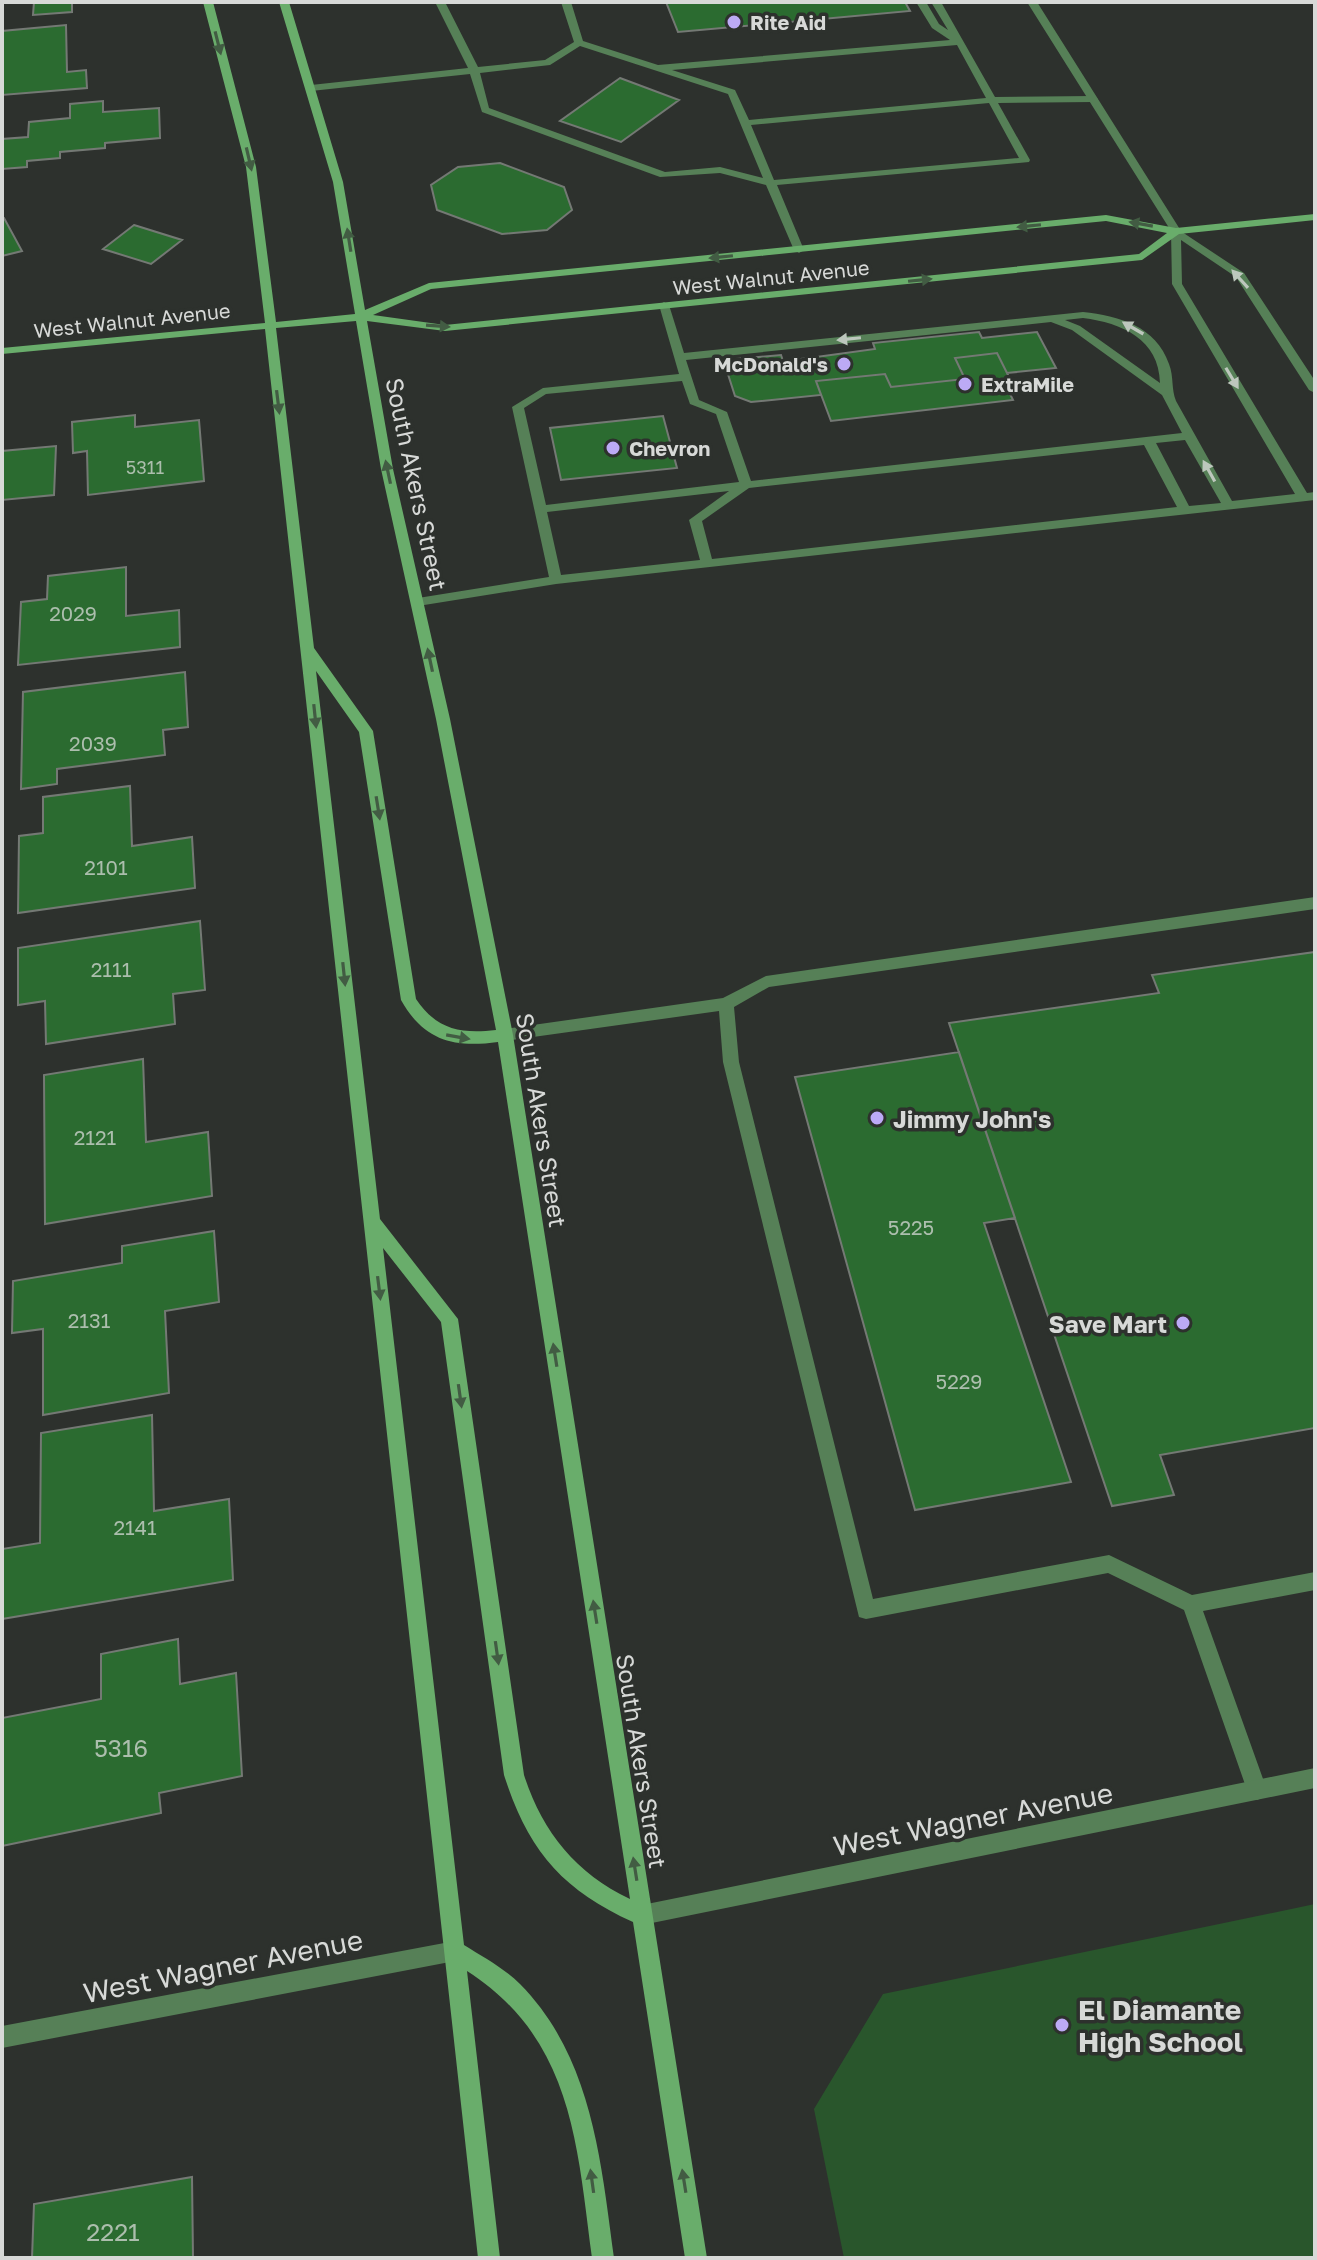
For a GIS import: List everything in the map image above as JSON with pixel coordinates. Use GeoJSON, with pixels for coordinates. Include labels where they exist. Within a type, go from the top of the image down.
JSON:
{"type":"FeatureCollection","features":[{"type":"Feature","properties":{"kind":"main road"},"geometry":{"type":"LineString","coordinates":[[208,2],[255,190],[489,2258]]}},
{"type":"Feature","properties":{"kind":"main road","name":"South Akers Street"},"geometry":{"type":"LineString","coordinates":[[284,2],[338,182],[387,469],[418,602],[505,1035],[696,2258]]}},
{"type":"Feature","properties":{"kind":"main road","name":"West Walnut Avenue"},"geometry":{"type":"LineString","coordinates":[[361,317],[429,286],[1106,218],[1176,231],[1315,217]]}},
{"type":"Feature","properties":{"kind":"main road","name":"West Walnut Avenue"},"geometry":{"type":"LineString","coordinates":[[2,351],[361,317],[445,328],[1142,257],[1176,231]]}},
{"type":"Feature","properties":{"kind":"main road"},"geometry":{"type":"LineString","coordinates":[[308,648],[366,731],[409,1000],[423,1021],[443,1034],[471,1040],[505,1035]]}},
{"type":"Feature","properties":{"kind":"main road"},"geometry":{"type":"LineString","coordinates":[[371,1220],[449,1319],[514,1775],[530,1824],[561,1865],[595,1892],[642,1915]]}},
{"type":"Feature","properties":{"kind":"main road"},"geometry":{"type":"LineString","coordinates":[[455,1951],[510,1989],[534,2015],[553,2044],[581,2120],[603,2258]]}},
{"type":"Feature","properties":{"kind":"street"},"geometry":{"type":"LineString","coordinates":[[440,2],[474,70],[485,110],[664,175],[720,170],[770,183],[1025,160],[936,2]]}},
{"type":"Feature","properties":{"kind":"street"},"geometry":{"type":"LineString","coordinates":[[566,2],[579,43]]}},
{"type":"Feature","properties":{"kind":"street"},"geometry":{"type":"LineString","coordinates":[[921,2],[935,26],[960,42]]}},
{"type":"Feature","properties":{"kind":"street"},"geometry":{"type":"LineString","coordinates":[[1032,2],[1176,231],[1240,275],[1315,390]]}},
{"type":"Feature","properties":{"kind":"street"},"geometry":{"type":"LineString","coordinates":[[658,68],[960,42]]}},
{"type":"Feature","properties":{"kind":"street"},"geometry":{"type":"LineString","coordinates":[[311,88],[547,63],[579,43],[732,92],[799,250]]}},
{"type":"Feature","properties":{"kind":"street"},"geometry":{"type":"LineString","coordinates":[[744,123],[992,100],[1093,99]]}},
{"type":"Feature","properties":{"kind":"street"},"geometry":{"type":"LineString","coordinates":[[418,602],[556,580],[1309,496],[1177,284],[1176,231]]}},
{"type":"Feature","properties":{"kind":"street"},"geometry":{"type":"LineString","coordinates":[[664,305],[694,402],[721,412],[746,485]]}},
{"type":"Feature","properties":{"kind":"street"},"geometry":{"type":"LineString","coordinates":[[680,357],[1083,315],[1107,317],[1128,323],[1144,333],[1164,365],[1167,393],[1228,505]]}},
{"type":"Feature","properties":{"kind":"street"},"geometry":{"type":"LineString","coordinates":[[1050,319],[1076,328],[1167,393]]}},
{"type":"Feature","properties":{"kind":"street"},"geometry":{"type":"LineString","coordinates":[[556,580],[518,407],[543,391],[686,377]]}},
{"type":"Feature","properties":{"kind":"street"},"geometry":{"type":"LineString","coordinates":[[542,509],[1189,436]]}},
{"type":"Feature","properties":{"kind":"street"},"geometry":{"type":"LineString","coordinates":[[1148,440],[1185,510]]}},
{"type":"Feature","properties":{"kind":"street"},"geometry":{"type":"LineString","coordinates":[[707,564],[695,520],[746,485]]}},
{"type":"Feature","properties":{"kind":"street"},"geometry":{"type":"LineString","coordinates":[[505,1035],[726,1004],[766,982],[1315,903]]}},
{"type":"Feature","properties":{"kind":"street"},"geometry":{"type":"LineString","coordinates":[[726,1004],[731,1062],[866,1610],[1109,1564],[1191,1604],[1315,1581]]}},
{"type":"Feature","properties":{"kind":"street"},"geometry":{"type":"LineString","coordinates":[[1191,1604],[1257,1790]]}},
{"type":"Feature","properties":{"kind":"street","name":"West Wagner Avenue"},"geometry":{"type":"LineString","coordinates":[[642,1915],[1315,1778]]}},
{"type":"Feature","properties":{"kind":"street","name":"West Wagner Avenue"},"geometry":{"type":"LineString","coordinates":[[2,2037],[455,1951]]}},
{"type":"Feature","properties":{"kind":"green space","name":"El Diamante High School"},"geometry":{"type":"Polygon","coordinates":[[[1315,1904],[1315,2258],[844,2258],[814,2109],[883,1994],[1315,1904]]]}},
{"type":"Feature","properties":{"kind":"building"},"geometry":{"type":"Polygon","coordinates":[[[34,2],[72,2],[72,12],[33,15],[34,2]]]}},
{"type":"Feature","properties":{"kind":"building","name":"Rite Aid"},"geometry":{"type":"Polygon","coordinates":[[[666,2],[905,2],[910,11],[678,32],[666,2]]]}},
{"type":"Feature","properties":{"kind":"building"},"geometry":{"type":"Polygon","coordinates":[[[66,25],[67,72],[86,70],[87,88],[2,95],[2,31],[66,25]]]}},
{"type":"Feature","properties":{"kind":"building"},"geometry":{"type":"Polygon","coordinates":[[[620,78],[679,100],[621,142],[560,121],[620,78]]]}},
{"type":"Feature","properties":{"kind":"building"},"geometry":{"type":"Polygon","coordinates":[[[103,101],[103,112],[159,108],[160,138],[105,143],[105,148],[60,152],[60,158],[27,161],[27,167],[2,169],[2,139],[28,137],[29,122],[70,118],[70,104],[103,101]]]}},
{"type":"Feature","properties":{"kind":"building"},"geometry":{"type":"Polygon","coordinates":[[[500,163],[564,187],[572,210],[547,230],[502,234],[437,210],[431,185],[458,167],[500,163]]]}},
{"type":"Feature","properties":{"kind":"building"},"geometry":{"type":"Polygon","coordinates":[[[4,218],[22,251],[2,256],[4,218]]]}},
{"type":"Feature","properties":{"kind":"building"},"geometry":{"type":"Polygon","coordinates":[[[134,225],[182,240],[151,264],[103,249],[134,225]]]}},
{"type":"Feature","properties":{"kind":"building","name":"McDonald's"},"geometry":{"type":"Polygon","coordinates":[[[979,332],[982,338],[1037,332],[1056,368],[1007,373],[997,353],[955,358],[965,379],[891,387],[885,374],[816,381],[821,395],[751,402],[735,396],[726,368],[736,359],[781,355],[783,361],[875,349],[873,343],[979,332]]]}},
{"type":"Feature","properties":{"kind":"building","name":"ExtraMile"},"geometry":{"type":"Polygon","coordinates":[[[997,353],[1016,391],[1009,392],[1013,400],[831,421],[816,381],[885,374],[891,387],[965,379],[955,358],[997,353]]]}},
{"type":"Feature","properties":{"kind":"building"},"geometry":{"type":"Polygon","coordinates":[[[135,415],[135,427],[199,420],[204,481],[88,495],[87,451],[73,453],[72,422],[135,415]]]}},
{"type":"Feature","properties":{"kind":"building","name":"Chevron"},"geometry":{"type":"Polygon","coordinates":[[[663,416],[677,468],[561,480],[550,428],[663,416]]]}},
{"type":"Feature","properties":{"kind":"building"},"geometry":{"type":"Polygon","coordinates":[[[56,446],[54,495],[2,500],[2,451],[56,446]]]}},
{"type":"Feature","properties":{"kind":"building"},"geometry":{"type":"Polygon","coordinates":[[[126,567],[126,616],[179,610],[180,647],[18,665],[21,602],[47,599],[48,576],[126,567]]]}},
{"type":"Feature","properties":{"kind":"building"},"geometry":{"type":"Polygon","coordinates":[[[185,672],[188,727],[163,730],[165,755],[57,769],[57,784],[21,789],[23,692],[185,672]]]}},
{"type":"Feature","properties":{"kind":"building"},"geometry":{"type":"Polygon","coordinates":[[[130,786],[132,846],[192,837],[195,888],[18,913],[19,836],[43,833],[43,797],[130,786]]]}},
{"type":"Feature","properties":{"kind":"building"},"geometry":{"type":"Polygon","coordinates":[[[200,921],[205,990],[173,994],[175,1024],[46,1044],[45,1001],[18,1005],[18,948],[200,921]]]}},
{"type":"Feature","properties":{"kind":"building","name":"Save Mart"},"geometry":{"type":"Polygon","coordinates":[[[1315,952],[1315,1428],[1160,1455],[1174,1495],[1112,1506],[949,1023],[1159,993],[1152,975],[1315,952]]]}},
{"type":"Feature","properties":{"kind":"building"},"geometry":{"type":"Polygon","coordinates":[[[959,1052],[1015,1218],[984,1223],[1071,1482],[915,1510],[795,1077],[959,1052]]]}},
{"type":"Feature","properties":{"kind":"building"},"geometry":{"type":"Polygon","coordinates":[[[143,1059],[146,1142],[208,1132],[212,1196],[45,1224],[44,1075],[143,1059]]]}},
{"type":"Feature","properties":{"kind":"building"},"geometry":{"type":"Polygon","coordinates":[[[214,1231],[219,1302],[165,1311],[169,1393],[43,1415],[43,1329],[12,1333],[13,1281],[122,1263],[122,1246],[214,1231]]]}},
{"type":"Feature","properties":{"kind":"building"},"geometry":{"type":"Polygon","coordinates":[[[152,1415],[154,1511],[229,1499],[233,1580],[2,1619],[2,1549],[40,1543],[41,1433],[152,1415]]]}},
{"type":"Feature","properties":{"kind":"building"},"geometry":{"type":"Polygon","coordinates":[[[178,1639],[180,1684],[236,1673],[242,1776],[159,1793],[161,1813],[2,1846],[2,1718],[101,1699],[101,1654],[178,1639]]]}},
{"type":"Feature","properties":{"kind":"building"},"geometry":{"type":"Polygon","coordinates":[[[192,2177],[193,2258],[32,2258],[34,2204],[192,2177]]]}},
{"type":"Feature","properties":{"kind":"place","name":"Rite Aid"},"geometry":{"type":"Point","coordinates":[734,22]}},
{"type":"Feature","properties":{"kind":"place","name":"McDonald's"},"geometry":{"type":"Point","coordinates":[844,364]}},
{"type":"Feature","properties":{"kind":"place","name":"ExtraMile"},"geometry":{"type":"Point","coordinates":[965,384]}},
{"type":"Feature","properties":{"kind":"place","name":"Chevron"},"geometry":{"type":"Point","coordinates":[613,448]}},
{"type":"Feature","properties":{"kind":"place","name":"Jimmy John's"},"geometry":{"type":"Point","coordinates":[877,1118]}},
{"type":"Feature","properties":{"kind":"place","name":"Save Mart"},"geometry":{"type":"Point","coordinates":[1183,1323]}},
{"type":"Feature","properties":{"kind":"place","name":"El Diamante High School"},"geometry":{"type":"Point","coordinates":[1062,2025]}}]}
